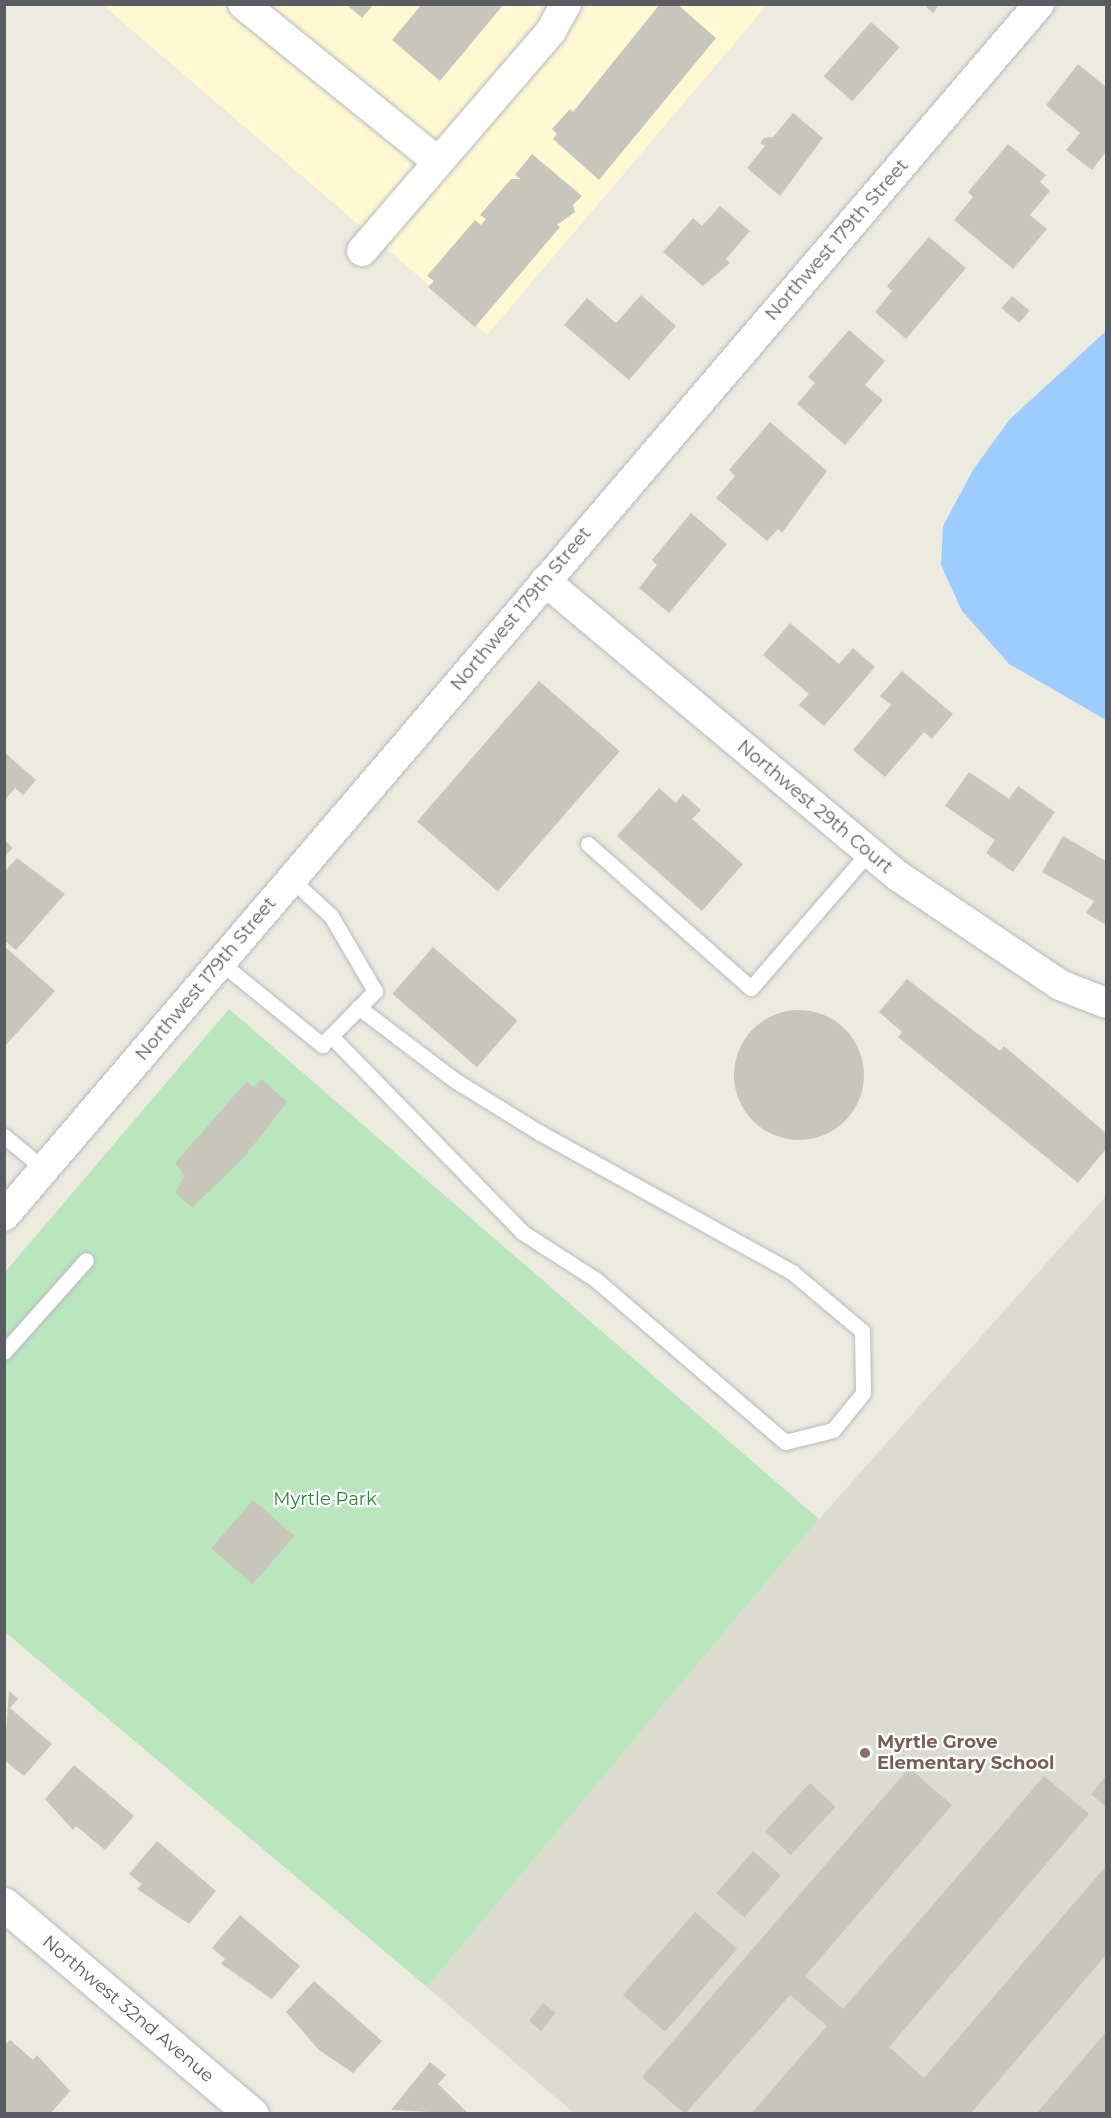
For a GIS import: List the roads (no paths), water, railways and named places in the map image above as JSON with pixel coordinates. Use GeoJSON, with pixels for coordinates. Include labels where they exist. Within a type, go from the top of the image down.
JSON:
{"type":"FeatureCollection","features":[{"type":"Feature","properties":{"kind":"street"},"geometry":{"type":"LineString","coordinates":[[243,4],[438,162]]}},
{"type":"Feature","properties":{"kind":"street"},"geometry":{"type":"LineString","coordinates":[[362,251],[551,31],[566,4]]}},
{"type":"Feature","properties":{"kind":"street","name":"Northwest 179th Street"},"geometry":{"type":"LineString","coordinates":[[4,1216],[1038,4]]}},
{"type":"Feature","properties":{"kind":"street","name":"Northwest 29th Court"},"geometry":{"type":"LineString","coordinates":[[545,581],[869,852],[1060,985],[1107,1003]]}},
{"type":"Feature","properties":{"kind":"street","name":"Northwest 32nd Avenue"},"geometry":{"type":"LineString","coordinates":[[4,1904],[252,2114]]}},
{"type":"Feature","properties":{"kind":"lane"},"geometry":{"type":"LineString","coordinates":[[588,844],[751,988],[869,852]]}},
{"type":"Feature","properties":{"kind":"lane"},"geometry":{"type":"LineString","coordinates":[[220,962],[322,1045],[375,991],[331,916],[291,879]]}},
{"type":"Feature","properties":{"kind":"lane"},"geometry":{"type":"LineString","coordinates":[[331,1036],[522,1232],[595,1279],[785,1442],[833,1430],[863,1393],[862,1331],[792,1272],[540,1133],[453,1079],[358,1007]]}},
{"type":"Feature","properties":{"kind":"lane"},"geometry":{"type":"LineString","coordinates":[[4,1136],[44,1169]]}},
{"type":"Feature","properties":{"kind":"lane"},"geometry":{"type":"LineString","coordinates":[[4,1352],[86,1260]]}},
{"type":"Feature","properties":{"kind":"water"},"geometry":{"type":"Polygon","coordinates":[[[1106,331],[1106,720],[1009,664],[962,611],[941,565],[943,526],[973,470],[1009,420],[1106,331]]]}},
{"type":"Feature","properties":{"kind":"place","name":"Myrtle Grove Elementary School"},"geometry":{"type":"Point","coordinates":[865,1753]}},
{"type":"Feature","properties":{"kind":"park label","name":"Myrtle Park"},"geometry":{"type":"Point","coordinates":[325,1499]}}]}
